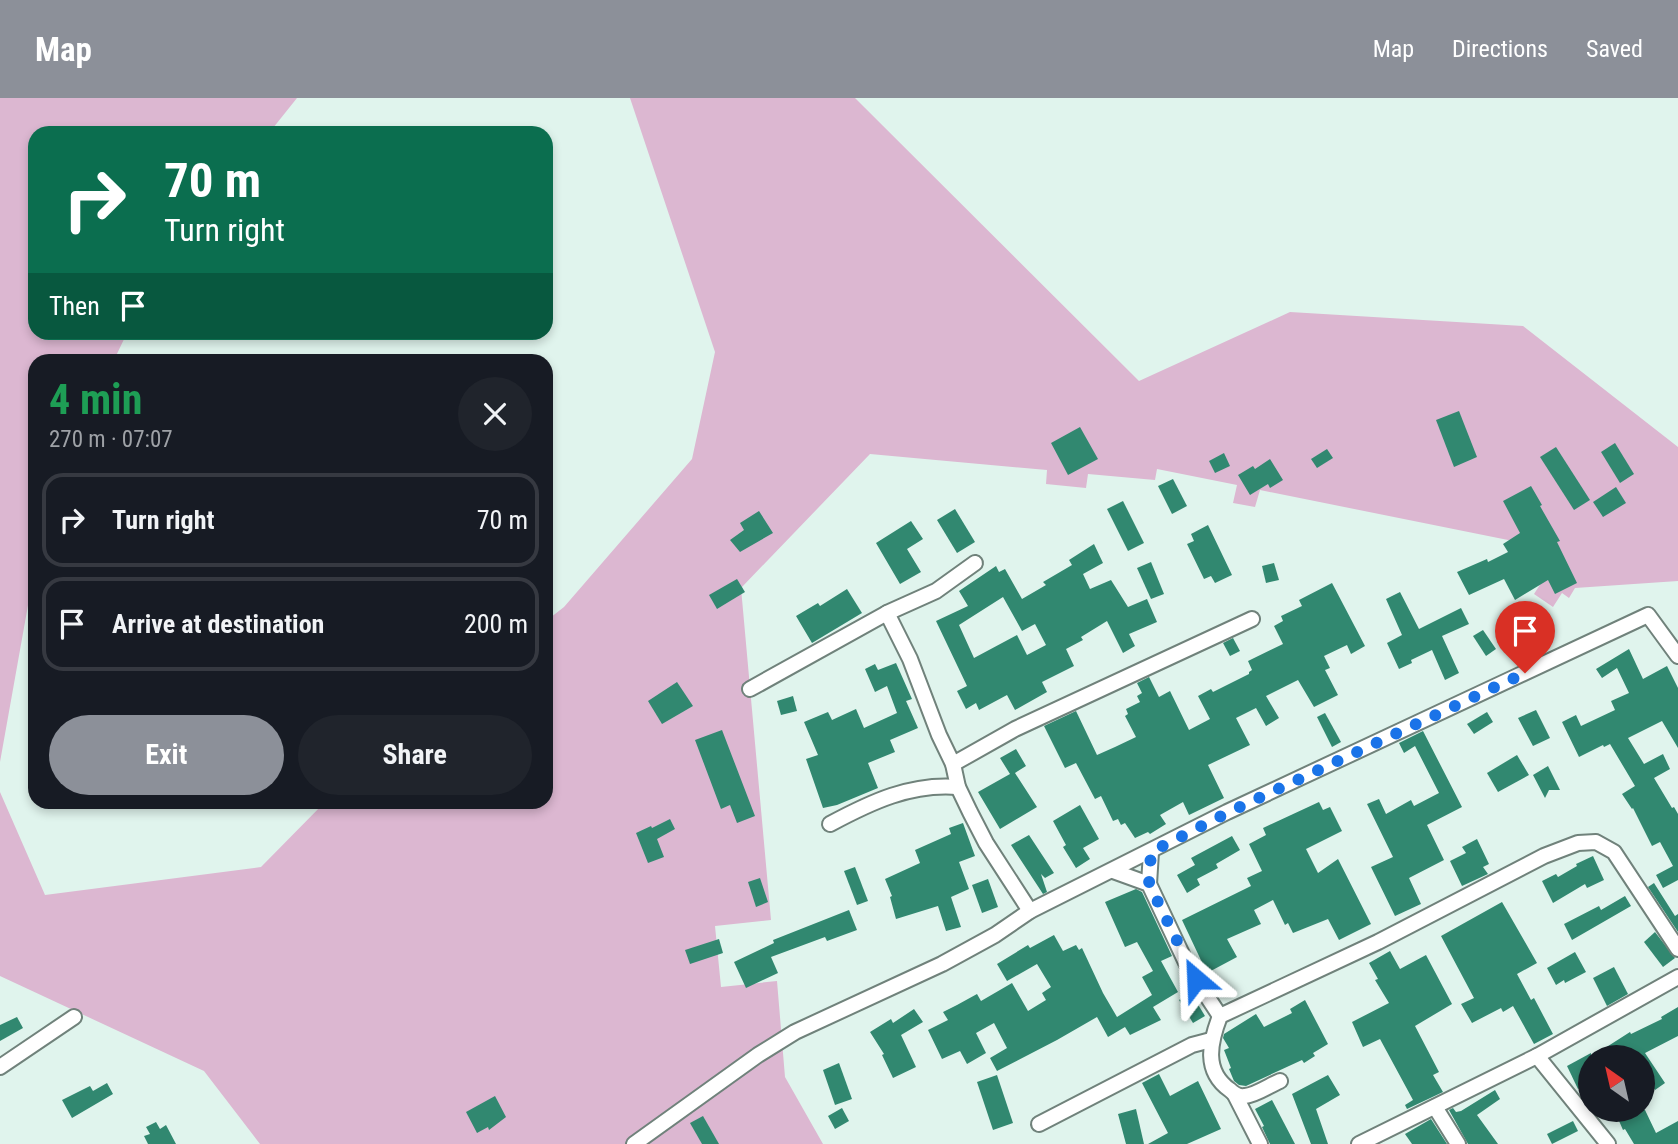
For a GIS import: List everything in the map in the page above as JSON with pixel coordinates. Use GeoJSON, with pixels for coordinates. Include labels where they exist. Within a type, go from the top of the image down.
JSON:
{"type":"FeatureCollection","features":[{"type":"Feature","properties":{"kind":"street"},"geometry":{"type":"LineString","coordinates":[[750,689],[887,612],[936,591],[975,563]]}},
{"type":"Feature","properties":{"kind":"street"},"geometry":{"type":"LineString","coordinates":[[887,612],[910,659],[953,764],[958,787],[986,843],[1030,912]]}},
{"type":"Feature","properties":{"kind":"street"},"geometry":{"type":"LineString","coordinates":[[634,1144],[758,1055],[795,1032],[942,964],[1030,912],[1227,813],[1648,615],[1678,656]]}},
{"type":"Feature","properties":{"kind":"street"},"geometry":{"type":"LineString","coordinates":[[953,764],[1027,723],[1252,619]]}},
{"type":"Feature","properties":{"kind":"street"},"geometry":{"type":"LineString","coordinates":[[830,824],[872,802],[934,785],[958,787]]}},
{"type":"Feature","properties":{"kind":"street"},"geometry":{"type":"LineString","coordinates":[[1260,1144],[1235,1095],[1220,1083],[1213,1068],[1211,1040],[1220,1016],[1401,930],[1544,856],[1578,843],[1596,842],[1614,852],[1678,949]]}},
{"type":"Feature","properties":{"kind":"street"},"geometry":{"type":"LineString","coordinates":[[1151,852],[1149,884],[1189,969],[1220,1016]]}},
{"type":"Feature","properties":{"kind":"street"},"geometry":{"type":"LineString","coordinates":[[1113,872],[1149,884]]}},
{"type":"Feature","properties":{"kind":"street"},"geometry":{"type":"LineString","coordinates":[[1359,1144],[1536,1056],[1678,977]]}},
{"type":"Feature","properties":{"kind":"street"},"geometry":{"type":"LineString","coordinates":[[0,1067],[74,1017]]}},
{"type":"Feature","properties":{"kind":"street"},"geometry":{"type":"LineString","coordinates":[[1039,1124],[1170,1055],[1211,1040]]}},
{"type":"Feature","properties":{"kind":"street"},"geometry":{"type":"LineString","coordinates":[[1536,1056],[1608,1144]]}},
{"type":"Feature","properties":{"kind":"street"},"geometry":{"type":"LineString","coordinates":[[1235,1095],[1244,1097],[1280,1081]]}},
{"type":"Feature","properties":{"kind":"street"},"geometry":{"type":"LineString","coordinates":[[1435,1107],[1458,1144]]}},
{"type":"Feature","properties":{"kind":"shaded area"},"geometry":{"type":"Polygon","coordinates":[[[0,98],[297,98],[275,126],[28,126],[28,340],[124,340],[117,354],[28,354],[28,605],[0,762],[0,98]]]}},
{"type":"Feature","properties":{"kind":"shaded area"},"geometry":{"type":"Polygon","coordinates":[[[630,98],[855,98],[1139,381],[1290,312],[1523,326],[1678,447],[1678,581],[1575,588],[1569,598],[1562,593],[1553,607],[1534,594],[1543,580],[1513,541],[1260,490],[1255,507],[1233,503],[1237,485],[1157,469],[1155,480],[1088,474],[1086,488],[1046,484],[1047,470],[870,454],[741,588],[771,920],[715,926],[721,987],[777,981],[785,1077],[823,1144],[260,1144],[204,1071],[0,976],[0,792],[45,895],[261,867],[318,809],[553,809],[553,616],[564,607],[692,459],[715,352],[630,98]]]}},
{"type":"Feature","properties":{"kind":"building"},"geometry":{"type":"Polygon","coordinates":[[[1459,411],[1477,457],[1454,467],[1436,420],[1459,411]]]}},
{"type":"Feature","properties":{"kind":"building"},"geometry":{"type":"Polygon","coordinates":[[[1080,427],[1098,459],[1068,475],[1051,443],[1080,427]]]}},
{"type":"Feature","properties":{"kind":"building"},"geometry":{"type":"Polygon","coordinates":[[[1615,443],[1634,474],[1620,483],[1601,452],[1615,443]]]}},
{"type":"Feature","properties":{"kind":"building"},"geometry":{"type":"Polygon","coordinates":[[[1556,447],[1590,500],[1574,510],[1540,457],[1556,447]]]}},
{"type":"Feature","properties":{"kind":"building"},"geometry":{"type":"Polygon","coordinates":[[[1327,449],[1333,458],[1317,468],[1311,459],[1327,449]]]}},
{"type":"Feature","properties":{"kind":"building"},"geometry":{"type":"Polygon","coordinates":[[[1224,453],[1230,466],[1215,473],[1209,461],[1224,453]]]}},
{"type":"Feature","properties":{"kind":"building"},"geometry":{"type":"Polygon","coordinates":[[[1270,459],[1283,480],[1270,488],[1268,484],[1250,495],[1238,475],[1253,466],[1255,469],[1270,459]]]}},
{"type":"Feature","properties":{"kind":"building"},"geometry":{"type":"Polygon","coordinates":[[[1173,479],[1187,506],[1172,514],[1158,486],[1173,479]]]}},
{"type":"Feature","properties":{"kind":"building"},"geometry":{"type":"Polygon","coordinates":[[[1531,486],[1560,541],[1557,542],[1577,583],[1555,594],[1548,580],[1515,600],[1504,579],[1469,595],[1457,572],[1508,552],[1503,544],[1520,533],[1503,501],[1531,486]]]}},
{"type":"Feature","properties":{"kind":"building"},"geometry":{"type":"Polygon","coordinates":[[[1616,487],[1626,503],[1603,517],[1593,502],[1616,487]]]}},
{"type":"Feature","properties":{"kind":"building"},"geometry":{"type":"Polygon","coordinates":[[[1123,501],[1144,543],[1128,551],[1107,509],[1123,501]]]}},
{"type":"Feature","properties":{"kind":"building"},"geometry":{"type":"Polygon","coordinates":[[[955,509],[975,542],[957,553],[937,520],[955,509]]]}},
{"type":"Feature","properties":{"kind":"building"},"geometry":{"type":"Polygon","coordinates":[[[759,511],[773,533],[740,552],[730,540],[744,530],[740,523],[759,511]]]}},
{"type":"Feature","properties":{"kind":"building"},"geometry":{"type":"Polygon","coordinates":[[[911,521],[923,539],[907,549],[921,572],[900,584],[876,543],[911,521]]]}},
{"type":"Feature","properties":{"kind":"building"},"geometry":{"type":"Polygon","coordinates":[[[1208,525],[1232,575],[1215,583],[1211,576],[1204,579],[1187,544],[1194,541],[1191,534],[1208,525]]]}},
{"type":"Feature","properties":{"kind":"building"},"geometry":{"type":"Polygon","coordinates":[[[1094,544],[1103,563],[1083,574],[1090,589],[1111,580],[1128,607],[1147,599],[1157,622],[1129,634],[1135,646],[1123,653],[1107,621],[1081,637],[1083,640],[1066,649],[1074,666],[1042,682],[1047,692],[1015,710],[1007,695],[979,710],[976,703],[966,709],[957,691],[967,686],[936,621],[968,606],[959,591],[996,566],[999,572],[1005,569],[1022,599],[1046,585],[1043,582],[1072,565],[1069,560],[1094,544]],[[1003,597],[959,625],[974,658],[1017,635],[1027,655],[1046,645],[1035,624],[1022,631],[1003,597]]]}},
{"type":"Feature","properties":{"kind":"building"},"geometry":{"type":"Polygon","coordinates":[[[1151,562],[1164,594],[1151,599],[1137,568],[1151,562]]]}},
{"type":"Feature","properties":{"kind":"building"},"geometry":{"type":"Polygon","coordinates":[[[1274,563],[1279,580],[1266,583],[1262,566],[1274,563]]]}},
{"type":"Feature","properties":{"kind":"building"},"geometry":{"type":"Polygon","coordinates":[[[737,579],[745,592],[717,609],[709,595],[737,579]]]}},
{"type":"Feature","properties":{"kind":"building"},"geometry":{"type":"Polygon","coordinates":[[[1332,583],[1365,646],[1351,654],[1347,645],[1324,656],[1330,668],[1325,670],[1338,695],[1314,707],[1298,680],[1266,696],[1279,718],[1266,726],[1256,708],[1236,718],[1250,745],[1208,765],[1224,798],[1189,815],[1183,802],[1160,815],[1166,824],[1150,834],[1148,832],[1135,838],[1125,823],[1121,825],[1118,819],[1113,821],[1101,796],[1095,799],[1076,763],[1065,768],[1044,726],[1076,711],[1097,755],[1115,747],[1136,737],[1125,716],[1128,714],[1126,709],[1140,702],[1137,696],[1142,693],[1137,683],[1149,677],[1159,697],[1170,691],[1189,730],[1210,719],[1198,696],[1211,689],[1213,692],[1249,674],[1252,670],[1248,661],[1283,644],[1274,626],[1283,621],[1281,616],[1302,606],[1299,600],[1332,583]]]}},
{"type":"Feature","properties":{"kind":"building"},"geometry":{"type":"Polygon","coordinates":[[[847,589],[862,613],[812,643],[796,616],[818,603],[820,606],[847,589]]]}},
{"type":"Feature","properties":{"kind":"building"},"geometry":{"type":"Polygon","coordinates":[[[1400,592],[1419,629],[1461,608],[1469,624],[1442,636],[1459,673],[1445,680],[1432,650],[1399,669],[1387,643],[1402,635],[1386,599],[1400,592]]]}},
{"type":"Feature","properties":{"kind":"building"},"geometry":{"type":"Polygon","coordinates":[[[1483,630],[1496,649],[1486,656],[1473,636],[1483,630]]]}},
{"type":"Feature","properties":{"kind":"building"},"geometry":{"type":"Polygon","coordinates":[[[1233,638],[1240,651],[1230,656],[1223,643],[1233,638]]]}},
{"type":"Feature","properties":{"kind":"building"},"geometry":{"type":"Polygon","coordinates":[[[1629,649],[1643,679],[1667,666],[1678,688],[1678,748],[1662,721],[1628,738],[1644,764],[1663,754],[1670,769],[1654,778],[1678,814],[1678,880],[1663,888],[1656,875],[1673,866],[1660,842],[1652,846],[1633,808],[1622,794],[1635,786],[1610,744],[1579,757],[1562,722],[1576,715],[1581,726],[1615,710],[1611,701],[1629,693],[1617,668],[1602,678],[1596,669],[1629,649]]]}},
{"type":"Feature","properties":{"kind":"building"},"geometry":{"type":"Polygon","coordinates":[[[896,663],[912,699],[906,701],[918,728],[890,740],[895,752],[868,763],[878,788],[823,808],[806,759],[818,755],[804,722],[828,712],[832,720],[856,709],[864,728],[897,713],[887,686],[875,692],[865,669],[875,664],[878,670],[896,663]]]}},
{"type":"Feature","properties":{"kind":"building"},"geometry":{"type":"Polygon","coordinates":[[[677,682],[693,706],[662,724],[648,701],[677,682]]]}},
{"type":"Feature","properties":{"kind":"building"},"geometry":{"type":"Polygon","coordinates":[[[793,696],[797,711],[781,715],[777,701],[793,696]]]}},
{"type":"Feature","properties":{"kind":"building"},"geometry":{"type":"Polygon","coordinates":[[[1536,710],[1550,738],[1533,746],[1518,718],[1536,710]]]}},
{"type":"Feature","properties":{"kind":"building"},"geometry":{"type":"Polygon","coordinates":[[[1487,712],[1493,722],[1474,734],[1467,724],[1487,712]]]}},
{"type":"Feature","properties":{"kind":"building"},"geometry":{"type":"Polygon","coordinates":[[[1325,713],[1341,742],[1332,747],[1317,717],[1325,713]]]}},
{"type":"Feature","properties":{"kind":"building"},"geometry":{"type":"Polygon","coordinates":[[[722,730],[755,816],[737,823],[730,805],[721,809],[695,740],[722,730]]]}},
{"type":"Feature","properties":{"kind":"building"},"geometry":{"type":"Polygon","coordinates":[[[1423,731],[1462,807],[1427,825],[1444,860],[1409,878],[1421,904],[1395,916],[1371,867],[1393,857],[1367,804],[1379,799],[1386,814],[1411,800],[1414,806],[1439,793],[1415,746],[1404,753],[1399,743],[1423,731]]]}},
{"type":"Feature","properties":{"kind":"building"},"geometry":{"type":"Polygon","coordinates":[[[1016,749],[1026,766],[1015,773],[1037,807],[1000,829],[978,792],[1010,774],[1000,758],[1016,749]]]}},
{"type":"Feature","properties":{"kind":"building"},"geometry":{"type":"Polygon","coordinates":[[[1517,755],[1529,775],[1498,792],[1487,773],[1517,755]]]}},
{"type":"Feature","properties":{"kind":"building"},"geometry":{"type":"Polygon","coordinates":[[[1548,766],[1560,790],[1549,790],[1545,798],[1533,775],[1548,766]]]}},
{"type":"Feature","properties":{"kind":"building"},"geometry":{"type":"Polygon","coordinates":[[[1319,802],[1323,810],[1330,807],[1342,831],[1306,849],[1318,873],[1338,859],[1371,924],[1339,940],[1328,919],[1293,933],[1288,923],[1285,925],[1273,900],[1254,910],[1261,924],[1227,939],[1237,957],[1207,973],[1182,920],[1251,886],[1247,878],[1262,871],[1249,844],[1266,835],[1263,828],[1319,802]]]}},
{"type":"Feature","properties":{"kind":"building"},"geometry":{"type":"Polygon","coordinates":[[[1080,805],[1099,839],[1083,848],[1090,859],[1076,868],[1063,847],[1066,845],[1053,821],[1080,805]]]}},
{"type":"Feature","properties":{"kind":"building"},"geometry":{"type":"Polygon","coordinates":[[[670,819],[675,829],[657,839],[664,857],[648,863],[636,833],[670,819]]]}},
{"type":"Feature","properties":{"kind":"building"},"geometry":{"type":"Polygon","coordinates":[[[963,823],[975,856],[959,862],[969,889],[951,897],[961,927],[946,931],[938,906],[896,919],[890,897],[892,896],[885,879],[920,863],[915,850],[951,834],[949,828],[963,823]]]}},
{"type":"Feature","properties":{"kind":"building"},"geometry":{"type":"Polygon","coordinates":[[[1029,835],[1054,873],[1045,878],[1041,874],[1047,892],[1043,894],[1011,845],[1029,835]]]}},
{"type":"Feature","properties":{"kind":"building"},"geometry":{"type":"Polygon","coordinates":[[[1232,836],[1240,850],[1216,864],[1218,868],[1197,879],[1200,885],[1187,893],[1177,875],[1195,865],[1191,858],[1232,836]]]}},
{"type":"Feature","properties":{"kind":"building"},"geometry":{"type":"Polygon","coordinates":[[[1477,839],[1489,864],[1483,867],[1488,874],[1462,886],[1450,861],[1466,853],[1462,847],[1477,839]]]}},
{"type":"Feature","properties":{"kind":"building"},"geometry":{"type":"Polygon","coordinates":[[[1593,856],[1604,880],[1587,888],[1585,884],[1553,903],[1542,881],[1556,874],[1558,877],[1593,856]]]}},
{"type":"Feature","properties":{"kind":"building"},"geometry":{"type":"Polygon","coordinates":[[[855,867],[868,901],[857,905],[844,871],[855,867]]]}},
{"type":"Feature","properties":{"kind":"building"},"geometry":{"type":"Polygon","coordinates":[[[760,878],[768,902],[756,907],[748,882],[760,878]]]}},
{"type":"Feature","properties":{"kind":"building"},"geometry":{"type":"Polygon","coordinates":[[[988,879],[998,907],[982,913],[972,885],[988,879]]]}},
{"type":"Feature","properties":{"kind":"building"},"geometry":{"type":"Polygon","coordinates":[[[1654,883],[1675,916],[1678,914],[1678,932],[1648,887],[1654,883]]]}},
{"type":"Feature","properties":{"kind":"building"},"geometry":{"type":"Polygon","coordinates":[[[1136,889],[1142,892],[1172,956],[1161,961],[1178,992],[1153,1007],[1161,1020],[1130,1035],[1125,1027],[1108,1037],[1097,1017],[997,1071],[990,1058],[1007,1048],[994,1023],[976,1033],[986,1053],[967,1064],[960,1051],[942,1059],[928,1030],[948,1020],[943,1012],[977,994],[981,1001],[1012,983],[1028,1011],[1046,1000],[1042,993],[1051,987],[1037,964],[1007,981],[997,964],[1028,945],[1030,948],[1054,935],[1063,951],[1076,945],[1079,950],[1082,948],[1117,1017],[1152,995],[1142,977],[1153,971],[1137,942],[1125,947],[1105,902],[1136,889]]]}},
{"type":"Feature","properties":{"kind":"building"},"geometry":{"type":"Polygon","coordinates":[[[1625,896],[1631,906],[1572,940],[1564,924],[1599,906],[1601,910],[1625,896]]]}},
{"type":"Feature","properties":{"kind":"building"},"geometry":{"type":"Polygon","coordinates":[[[1502,902],[1537,963],[1517,974],[1531,1000],[1534,998],[1553,1034],[1534,1044],[1513,1006],[1503,1012],[1501,1008],[1472,1023],[1461,1004],[1474,998],[1441,936],[1502,902]]]}},
{"type":"Feature","properties":{"kind":"building"},"geometry":{"type":"Polygon","coordinates":[[[849,910],[857,930],[827,941],[825,937],[771,957],[778,973],[746,988],[734,962],[774,943],[773,940],[849,910]]]}},
{"type":"Feature","properties":{"kind":"building"},"geometry":{"type":"Polygon","coordinates":[[[1655,932],[1675,958],[1663,967],[1644,942],[1655,932]]]}},
{"type":"Feature","properties":{"kind":"building"},"geometry":{"type":"Polygon","coordinates":[[[719,939],[723,953],[690,964],[685,950],[719,939]]]}},
{"type":"Feature","properties":{"kind":"building"},"geometry":{"type":"Polygon","coordinates":[[[1390,951],[1400,969],[1426,955],[1452,1004],[1415,1026],[1439,1072],[1433,1075],[1443,1092],[1407,1109],[1405,1105],[1413,1100],[1380,1039],[1363,1047],[1352,1022],[1389,1003],[1375,980],[1378,979],[1369,963],[1390,951]]]}},
{"type":"Feature","properties":{"kind":"building"},"geometry":{"type":"Polygon","coordinates":[[[1575,952],[1586,972],[1556,985],[1547,968],[1575,952]]]}},
{"type":"Feature","properties":{"kind":"building"},"geometry":{"type":"Polygon","coordinates":[[[1614,967],[1628,994],[1607,1006],[1593,978],[1614,967]]]}},
{"type":"Feature","properties":{"kind":"building"},"geometry":{"type":"Polygon","coordinates":[[[1191,993],[1205,1016],[1193,1023],[1179,1000],[1191,993]]]}},
{"type":"Feature","properties":{"kind":"building"},"geometry":{"type":"Polygon","coordinates":[[[1305,1000],[1328,1044],[1313,1053],[1315,1056],[1304,1063],[1302,1060],[1246,1086],[1234,1081],[1224,1050],[1229,1048],[1223,1038],[1224,1034],[1256,1014],[1264,1027],[1292,1013],[1290,1009],[1305,1000]]]}},
{"type":"Feature","properties":{"kind":"building"},"geometry":{"type":"Polygon","coordinates":[[[1678,1007],[1678,1036],[1656,1047],[1656,1045],[1610,1045],[1630,1032],[1631,1034],[1662,1019],[1661,1017],[1678,1007]]]}},
{"type":"Feature","properties":{"kind":"building"},"geometry":{"type":"Polygon","coordinates":[[[914,1009],[923,1022],[901,1035],[916,1067],[893,1078],[882,1055],[884,1054],[870,1032],[891,1019],[893,1023],[914,1009]]]}},
{"type":"Feature","properties":{"kind":"building"},"geometry":{"type":"Polygon","coordinates":[[[17,1017],[23,1028],[0,1041],[0,1025],[17,1017]]]}},
{"type":"Feature","properties":{"kind":"building"},"geometry":{"type":"Polygon","coordinates":[[[1578,1060],[1578,1089],[1567,1066],[1578,1060]]]}},
{"type":"Feature","properties":{"kind":"building"},"geometry":{"type":"Polygon","coordinates":[[[839,1063],[852,1099],[835,1105],[823,1070],[839,1063]]]}},
{"type":"Feature","properties":{"kind":"building"},"geometry":{"type":"Polygon","coordinates":[[[1656,1070],[1665,1083],[1656,1089],[1656,1070]]]}},
{"type":"Feature","properties":{"kind":"building"},"geometry":{"type":"Polygon","coordinates":[[[1159,1074],[1170,1096],[1198,1081],[1221,1129],[1187,1144],[1148,1144],[1168,1133],[1142,1083],[1159,1074]]]}},
{"type":"Feature","properties":{"kind":"building"},"geometry":{"type":"Polygon","coordinates":[[[997,1075],[1013,1123],[993,1130],[977,1082],[997,1075]]]}},
{"type":"Feature","properties":{"kind":"building"},"geometry":{"type":"Polygon","coordinates":[[[1328,1075],[1340,1095],[1316,1109],[1328,1144],[1311,1144],[1292,1094],[1328,1075]]]}},
{"type":"Feature","properties":{"kind":"building"},"geometry":{"type":"Polygon","coordinates":[[[107,1083],[113,1094],[72,1118],[62,1100],[90,1086],[93,1091],[107,1083]]]}},
{"type":"Feature","properties":{"kind":"building"},"geometry":{"type":"Polygon","coordinates":[[[1495,1090],[1500,1099],[1477,1115],[1498,1144],[1468,1144],[1449,1110],[1453,1108],[1456,1112],[1461,1111],[1495,1090]]]}},
{"type":"Feature","properties":{"kind":"building"},"geometry":{"type":"Polygon","coordinates":[[[495,1096],[506,1117],[489,1130],[488,1127],[477,1133],[466,1112],[495,1096]]]}},
{"type":"Feature","properties":{"kind":"building"},"geometry":{"type":"Polygon","coordinates":[[[1272,1100],[1295,1144],[1270,1144],[1255,1109],[1272,1100]]]}},
{"type":"Feature","properties":{"kind":"building"},"geometry":{"type":"Polygon","coordinates":[[[842,1108],[849,1121],[835,1129],[828,1116],[842,1108]]]}},
{"type":"Feature","properties":{"kind":"building"},"geometry":{"type":"Polygon","coordinates":[[[1136,1109],[1144,1144],[1126,1144],[1118,1114],[1136,1109]]]}},
{"type":"Feature","properties":{"kind":"building"},"geometry":{"type":"Polygon","coordinates":[[[703,1116],[719,1144],[702,1144],[690,1123],[703,1116]]]}},
{"type":"Feature","properties":{"kind":"building"},"geometry":{"type":"Polygon","coordinates":[[[1431,1119],[1447,1144],[1412,1144],[1405,1134],[1431,1119]]]}},
{"type":"Feature","properties":{"kind":"building"},"geometry":{"type":"Polygon","coordinates":[[[1573,1121],[1578,1131],[1552,1144],[1547,1134],[1573,1121]]]}},
{"type":"Feature","properties":{"kind":"building"},"geometry":{"type":"Polygon","coordinates":[[[1678,1121],[1678,1144],[1634,1144],[1625,1129],[1623,1130],[1620,1122],[1651,1122],[1656,1133],[1678,1121]]]}},
{"type":"Feature","properties":{"kind":"building"},"geometry":{"type":"Polygon","coordinates":[[[156,1122],[160,1129],[166,1125],[176,1144],[148,1144],[144,1136],[150,1134],[146,1127],[156,1122]]]}},
{"type":"Feature","properties":{"kind":"route"},"geometry":{"type":"LineString","coordinates":[[1196,979],[1149,884],[1151,852],[1227,813],[1525,673]]}}]}
